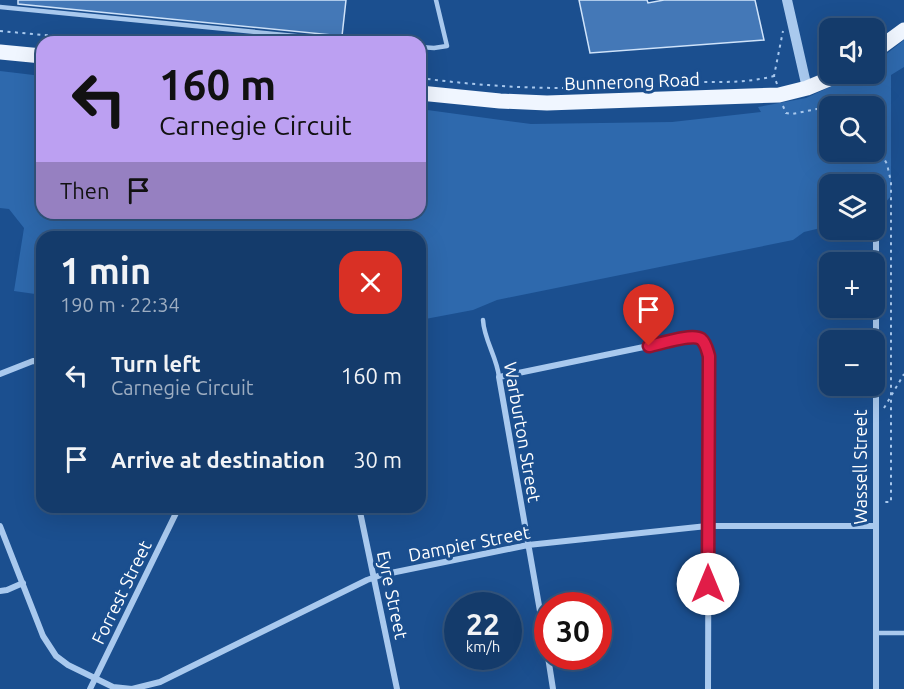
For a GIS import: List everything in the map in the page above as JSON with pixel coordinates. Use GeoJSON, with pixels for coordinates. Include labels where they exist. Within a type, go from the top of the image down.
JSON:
{"type":"FeatureCollection","features":[{"type":"Feature","properties":{"kind":"main road"},"geometry":{"type":"LineString","coordinates":[[885,44],[904,30]]}},
{"type":"Feature","properties":{"kind":"main road"},"geometry":{"type":"LineString","coordinates":[[0,52],[36,55]]}},
{"type":"Feature","properties":{"kind":"main road","name":"Bunnerong Road"},"geometry":{"type":"LineString","coordinates":[[426,94],[548,103],[779,95],[819,83]]}},
{"type":"Feature","properties":{"kind":"street"},"geometry":{"type":"LineString","coordinates":[[787,0],[807,88]]}},
{"type":"Feature","properties":{"kind":"street","name":"Wassell Street"},"geometry":{"type":"LineString","coordinates":[[876,240],[876,689]]}},
{"type":"Feature","properties":{"kind":"street"},"geometry":{"type":"LineString","coordinates":[[499,377],[692,337],[700,338],[705,344],[709,356],[708,689]]}},
{"type":"Feature","properties":{"kind":"street"},"geometry":{"type":"LineString","coordinates":[[0,374],[36,362]]}},
{"type":"Feature","properties":{"kind":"street","name":"Warburton Street"},"geometry":{"type":"LineString","coordinates":[[499,377],[536,592]]}},
{"type":"Feature","properties":{"kind":"street","name":"Forrest Street"},"geometry":{"type":"LineString","coordinates":[[90,689],[176,513]]}},
{"type":"Feature","properties":{"kind":"street","name":"Eyre Street"},"geometry":{"type":"LineString","coordinates":[[360,513],[397,689]]}},
{"type":"Feature","properties":{"kind":"street","name":"Dampier Street"},"geometry":{"type":"LineString","coordinates":[[0,526],[43,636],[52,650],[68,665],[96,679],[113,687],[132,689],[160,682],[375,578],[528,545],[707,526],[875,526]]}},
{"type":"Feature","properties":{"kind":"street"},"geometry":{"type":"LineString","coordinates":[[0,591],[23,583]]}},
{"type":"Feature","properties":{"kind":"street","name":"Warburton Street"},"geometry":{"type":"LineString","coordinates":[[550,670],[553,689]]}},
{"type":"Feature","properties":{"kind":"lane"},"geometry":{"type":"LineString","coordinates":[[426,47],[447,46],[436,0]]}},
{"type":"Feature","properties":{"kind":"lane"},"geometry":{"type":"LineString","coordinates":[[0,7],[296,36]]}},
{"type":"Feature","properties":{"kind":"lane","name":"Warburton Street"},"geometry":{"type":"LineString","coordinates":[[483,320],[499,377]]}},
{"type":"Feature","properties":{"kind":"lane"},"geometry":{"type":"LineString","coordinates":[[876,633],[904,633]]}},
{"type":"Feature","properties":{"kind":"path"},"geometry":{"type":"LineString","coordinates":[[0,31],[55,36]]}},
{"type":"Feature","properties":{"kind":"path"},"geometry":{"type":"LineString","coordinates":[[426,79],[513,88],[603,87],[774,76]]}},
{"type":"Feature","properties":{"kind":"path"},"geometry":{"type":"LineString","coordinates":[[875,502],[891,502],[891,182],[885,160]]}},
{"type":"Feature","properties":{"kind":"path"},"geometry":{"type":"LineString","coordinates":[[876,419],[904,374]]}},
{"type":"Feature","properties":{"kind":"shaded area"},"geometry":{"type":"Polygon","coordinates":[[[904,40],[904,67],[891,75],[891,196],[885,203],[885,174],[819,174],[819,228],[804,232],[793,240],[497,300],[473,310],[426,319],[426,231],[36,231],[36,294],[14,291],[24,228],[9,209],[0,208],[0,71],[36,75],[36,219],[426,219],[426,110],[531,124],[672,122],[761,112],[758,107],[806,98],[836,84],[885,84],[885,55],[904,40]]]}},
{"type":"Feature","properties":{"kind":"building"},"geometry":{"type":"Polygon","coordinates":[[[18,0],[346,0],[342,36],[18,4],[18,0]]]}},
{"type":"Feature","properties":{"kind":"building"},"geometry":{"type":"Polygon","coordinates":[[[579,0],[647,0],[648,3],[664,0],[755,0],[764,40],[590,53],[579,0]]]}},
{"type":"Feature","properties":{"kind":"route"},"geometry":{"type":"LineString","coordinates":[[649,346],[692,337],[700,338],[709,356],[708,584]]}}]}
